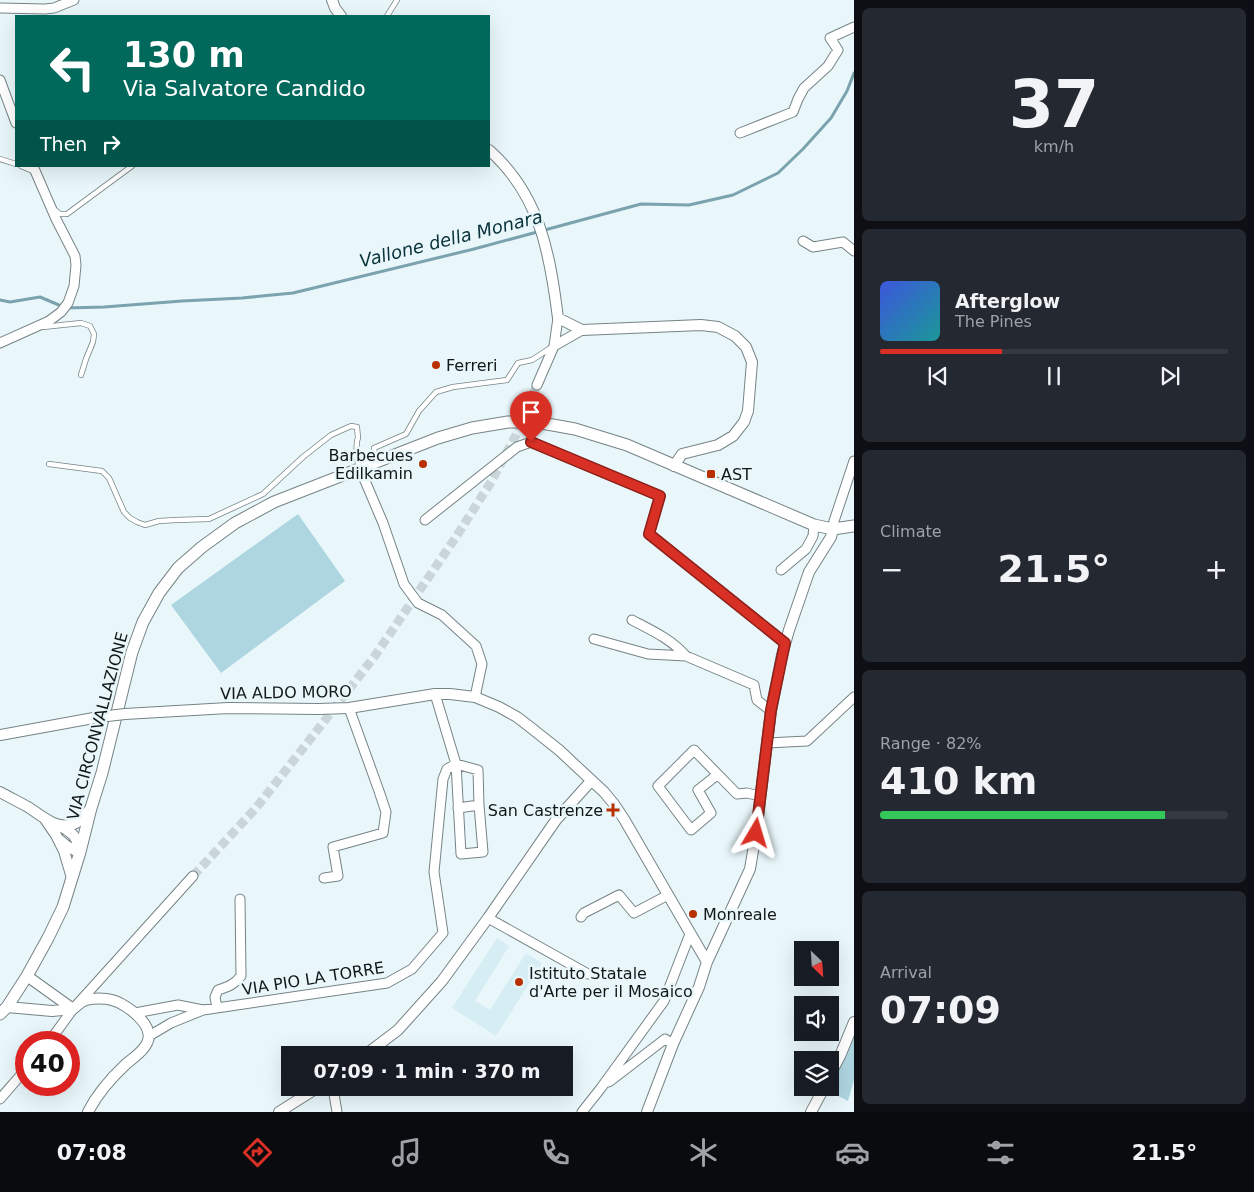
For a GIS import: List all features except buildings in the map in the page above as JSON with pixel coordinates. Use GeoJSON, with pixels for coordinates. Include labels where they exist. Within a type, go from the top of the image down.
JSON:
{"type":"FeatureCollection","features":[{"type":"Feature","properties":{"kind":"main road","name":"VIA CIRCONVALLAZIONE"},"geometry":{"type":"LineString","coordinates":[[3,1010],[27,976],[63,907],[102,773],[134,644],[143,622],[159,593],[178,568],[202,547],[235,523],[274,502],[438,438],[472,428],[508,422],[536,422],[576,429],[627,445],[814,525],[833,529],[854,526]]}},
{"type":"Feature","properties":{"kind":"street"},"geometry":{"type":"LineString","coordinates":[[0,8],[45,9],[54,8],[74,0]]}},
{"type":"Feature","properties":{"kind":"street"},"geometry":{"type":"LineString","coordinates":[[332,0],[341,15]]}},
{"type":"Feature","properties":{"kind":"street"},"geometry":{"type":"LineString","coordinates":[[740,133],[793,112],[804,88],[828,66],[838,50],[830,38],[854,27]]}},
{"type":"Feature","properties":{"kind":"street"},"geometry":{"type":"LineString","coordinates":[[0,80],[15,120]]}},
{"type":"Feature","properties":{"kind":"street"},"geometry":{"type":"LineString","coordinates":[[490,151],[499,158],[515,178],[533,207],[549,258],[558,318],[554,346],[537,385]]}},
{"type":"Feature","properties":{"kind":"street"},"geometry":{"type":"LineString","coordinates":[[0,343],[49,321],[61,312],[68,303],[76,276],[75,256],[34,169]]}},
{"type":"Feature","properties":{"kind":"street"},"geometry":{"type":"LineString","coordinates":[[803,241],[813,247],[842,242],[854,251]]}},
{"type":"Feature","properties":{"kind":"street"},"geometry":{"type":"LineString","coordinates":[[558,318],[582,330]]}},
{"type":"Feature","properties":{"kind":"street"},"geometry":{"type":"LineString","coordinates":[[554,346],[582,330],[701,326],[718,327],[735,336],[746,347],[752,362],[748,411],[744,422],[733,436],[718,445],[682,454],[674,466]]}},
{"type":"Feature","properties":{"kind":"street"},"geometry":{"type":"LineString","coordinates":[[425,520],[517,447],[531,442],[660,496],[649,534],[785,643]]}},
{"type":"Feature","properties":{"kind":"street"},"geometry":{"type":"LineString","coordinates":[[647,1112],[707,962],[750,869],[771,710],[788,630],[809,572],[831,537],[854,460]]}},
{"type":"Feature","properties":{"kind":"street"},"geometry":{"type":"LineString","coordinates":[[360,468],[384,523],[404,584],[418,603],[442,616],[476,646],[482,664],[475,697]]}},
{"type":"Feature","properties":{"kind":"street"},"geometry":{"type":"LineString","coordinates":[[781,570],[806,549],[813,536],[814,525]]}},
{"type":"Feature","properties":{"kind":"street"},"geometry":{"type":"LineString","coordinates":[[632,620],[677,645],[686,656]]}},
{"type":"Feature","properties":{"kind":"street"},"geometry":{"type":"LineString","coordinates":[[594,639],[648,654],[686,656],[754,685],[756,700],[771,710]]}},
{"type":"Feature","properties":{"kind":"street"},"geometry":{"type":"LineString","coordinates":[[435,694],[456,764],[461,854],[484,852],[479,805],[478,770],[456,764]]}},
{"type":"Feature","properties":{"kind":"street","name":"VIA ALDO MORO"},"geometry":{"type":"LineString","coordinates":[[0,735],[98,717],[125,714],[228,708],[349,708],[435,694],[457,694],[475,697],[511,713],[530,726],[604,792],[614,804],[707,962]]}},
{"type":"Feature","properties":{"kind":"street"},"geometry":{"type":"LineString","coordinates":[[767,743],[807,741],[854,697]]}},
{"type":"Feature","properties":{"kind":"street"},"geometry":{"type":"LineString","coordinates":[[324,878],[338,876],[333,847],[383,832],[386,812],[349,708]]}},
{"type":"Feature","properties":{"kind":"street"},"geometry":{"type":"LineString","coordinates":[[716,775],[698,790],[711,813],[691,830],[658,786],[694,750],[736,794],[747,793],[760,796]]}},
{"type":"Feature","properties":{"kind":"street","name":"VIA PIO LA TORRE"},"geometry":{"type":"LineString","coordinates":[[203,1010],[387,983],[412,970],[443,933],[434,872],[443,779],[447,769],[456,764]]}},
{"type":"Feature","properties":{"kind":"street"},"geometry":{"type":"LineString","coordinates":[[377,1046],[398,1030],[442,981],[556,820],[591,781]]}},
{"type":"Feature","properties":{"kind":"street"},"geometry":{"type":"LineString","coordinates":[[0,792],[26,806],[58,830],[70,832],[77,839],[80,852]]}},
{"type":"Feature","properties":{"kind":"street"},"geometry":{"type":"LineString","coordinates":[[458,808],[479,805]]}},
{"type":"Feature","properties":{"kind":"street"},"geometry":{"type":"LineString","coordinates":[[58,830],[80,821],[91,808]]}},
{"type":"Feature","properties":{"kind":"street"},"geometry":{"type":"LineString","coordinates":[[58,830],[72,878]]}},
{"type":"Feature","properties":{"kind":"street"},"geometry":{"type":"LineString","coordinates":[[57,1031],[73,1009],[193,876]]}},
{"type":"Feature","properties":{"kind":"street"},"geometry":{"type":"LineString","coordinates":[[581,917],[584,913],[619,895],[634,912],[668,895]]}},
{"type":"Feature","properties":{"kind":"street"},"geometry":{"type":"LineString","coordinates":[[216,1008],[215,996],[218,990],[237,982],[241,976],[240,899]]}},
{"type":"Feature","properties":{"kind":"street"},"geometry":{"type":"LineString","coordinates":[[488,918],[588,974]]}},
{"type":"Feature","properties":{"kind":"street"},"geometry":{"type":"LineString","coordinates":[[582,1112],[602,1088],[664,1001],[690,934]]}},
{"type":"Feature","properties":{"kind":"street"},"geometry":{"type":"LineString","coordinates":[[27,976],[73,1009]]}},
{"type":"Feature","properties":{"kind":"street"},"geometry":{"type":"LineString","coordinates":[[3,1010],[73,1009],[85,1000],[112,1000],[136,1013],[146,1024],[149,1036],[148,1043],[111,1078],[94,1100],[88,1112]]}},
{"type":"Feature","properties":{"kind":"street"},"geometry":{"type":"LineString","coordinates":[[136,1013],[178,1005],[203,1010]]}},
{"type":"Feature","properties":{"kind":"street"},"geometry":{"type":"LineString","coordinates":[[149,1036],[171,1023],[203,1010]]}},
{"type":"Feature","properties":{"kind":"street"},"geometry":{"type":"LineString","coordinates":[[839,1058],[854,1022]]}},
{"type":"Feature","properties":{"kind":"street"},"geometry":{"type":"LineString","coordinates":[[602,1088],[664,1039],[673,1044]]}},
{"type":"Feature","properties":{"kind":"street"},"geometry":{"type":"LineString","coordinates":[[0,1099],[15,1082]]}},
{"type":"Feature","properties":{"kind":"street"},"geometry":{"type":"LineString","coordinates":[[279,1112],[304,1096]]}},
{"type":"Feature","properties":{"kind":"street"},"geometry":{"type":"LineString","coordinates":[[334,1096],[337,1112]]}},
{"type":"Feature","properties":{"kind":"street"},"geometry":{"type":"LineString","coordinates":[[811,1112],[820,1096]]}},
{"type":"Feature","properties":{"kind":"lane"},"geometry":{"type":"LineString","coordinates":[[389,15],[397,0]]}},
{"type":"Feature","properties":{"kind":"lane"},"geometry":{"type":"LineString","coordinates":[[0,159],[15,164]]}},
{"type":"Feature","properties":{"kind":"lane"},"geometry":{"type":"LineString","coordinates":[[50,206],[60,214],[67,214],[131,167]]}},
{"type":"Feature","properties":{"kind":"lane"},"geometry":{"type":"LineString","coordinates":[[37,327],[81,323],[90,326],[94,334],[93,342],[81,375]]}},
{"type":"Feature","properties":{"kind":"lane"},"geometry":{"type":"LineString","coordinates":[[376,462],[374,448],[406,434],[419,411],[436,392],[453,387],[507,380],[518,363],[532,360],[554,346]]}},
{"type":"Feature","properties":{"kind":"lane"},"geometry":{"type":"LineString","coordinates":[[49,464],[102,472],[109,478],[124,512],[130,518],[145,524],[159,521],[209,519],[263,494],[303,457],[331,435],[351,426],[358,427],[356,456],[360,468]]}},
{"type":"Feature","properties":{"kind":"shaded area"},"geometry":{"type":"Polygon","coordinates":[[[298,514],[345,581],[221,673],[171,605],[298,514]]]}},
{"type":"Feature","properties":{"kind":"shaded area","name":"Istituto Statale d'Arte per il Mosaico"},"geometry":{"type":"Polygon","coordinates":[[[497,938],[509,946],[475,1001],[490,1010],[526,953],[542,963],[496,1036],[452,1008],[497,938]]]}},
{"type":"Feature","properties":{"kind":"shaded area"},"geometry":{"type":"Polygon","coordinates":[[[854,1036],[854,1080],[848,1101],[838,1096],[839,1066],[854,1036]]]}},
{"type":"Feature","properties":{"kind":"waterway","name":"Vallone della Monara"},"geometry":{"type":"LineString","coordinates":[[0,300],[10,302],[40,297],[66,308],[242,298],[293,293],[474,249],[641,204],[689,205],[733,195],[778,173],[803,149],[831,118],[847,91],[854,73]]}},
{"type":"Feature","properties":{"kind":"tunnel"},"geometry":{"type":"LineString","coordinates":[[193,876],[256,808],[374,657],[491,482],[516,435],[537,385]]}},
{"type":"Feature","properties":{"kind":"place","name":"Ferreri"},"geometry":{"type":"Point","coordinates":[436,365]}},
{"type":"Feature","properties":{"kind":"place","name":"Barbecues Edilkamin"},"geometry":{"type":"Point","coordinates":[423,464]}},
{"type":"Feature","properties":{"kind":"place","name":"AST"},"geometry":{"type":"Point","coordinates":[711,474]}},
{"type":"Feature","properties":{"kind":"place","name":"San Castrenze"},"geometry":{"type":"Point","coordinates":[613,810]}},
{"type":"Feature","properties":{"kind":"place","name":"Monreale"},"geometry":{"type":"Point","coordinates":[693,914]}},
{"type":"Feature","properties":{"kind":"place","name":"Istituto Statale d'Arte per il Mosaico"},"geometry":{"type":"Point","coordinates":[519,982]}},
{"type":"Feature","properties":{"kind":"route"},"geometry":{"type":"LineString","coordinates":[[531,442],[660,496],[649,534],[785,643],[771,710],[756,833]]}}]}
